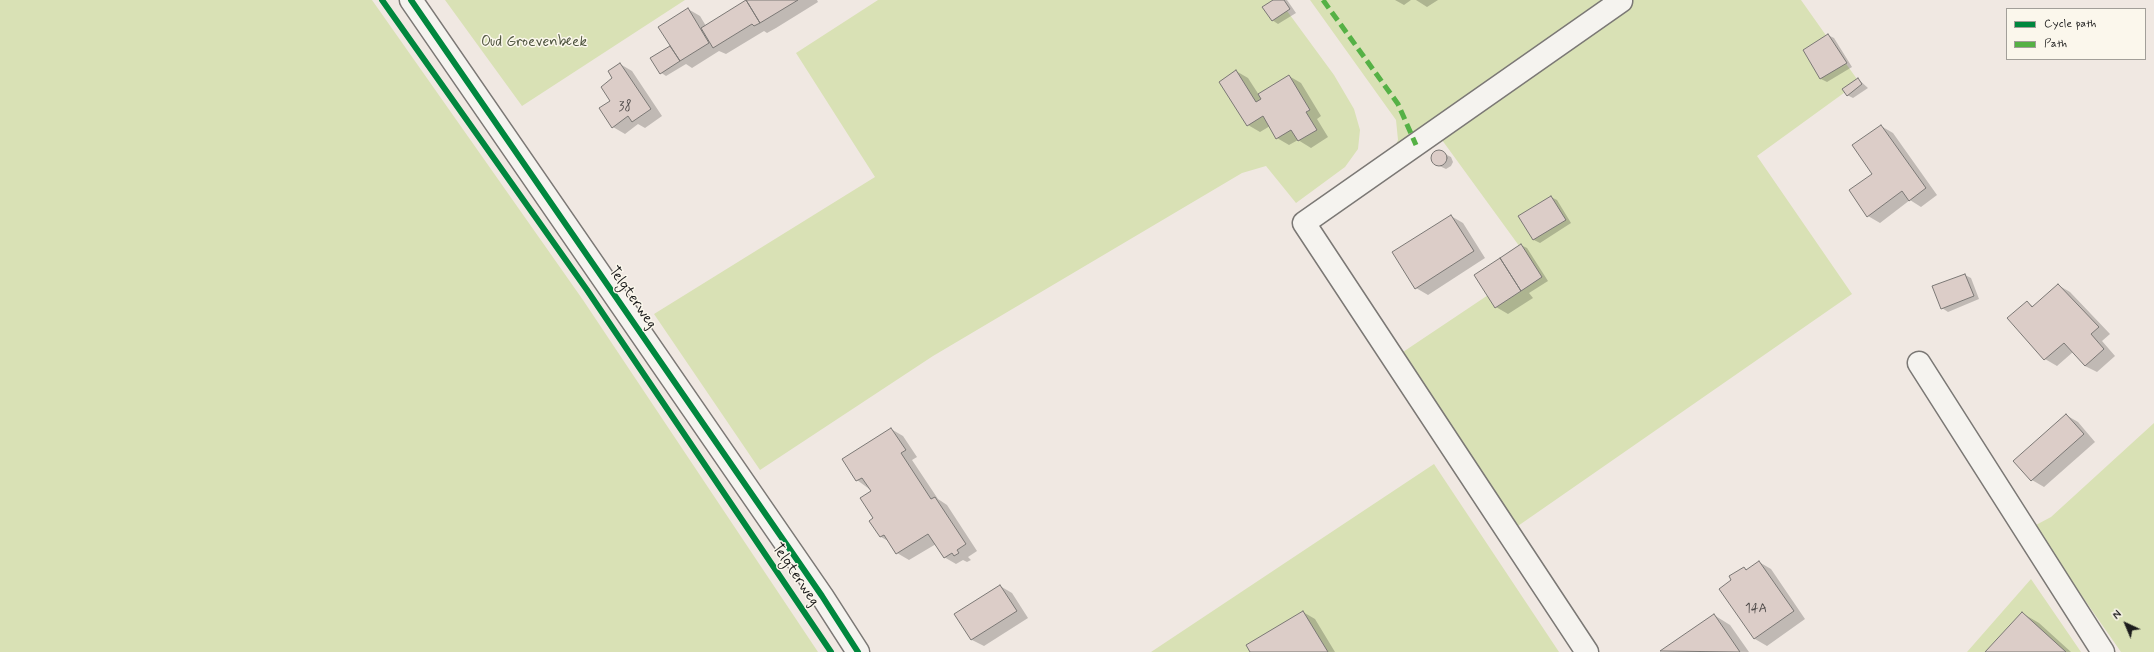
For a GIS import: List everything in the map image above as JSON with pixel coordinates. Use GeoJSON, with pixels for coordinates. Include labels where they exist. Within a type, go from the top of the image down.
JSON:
{"type":"FeatureCollection","features":[{"type":"Feature","properties":{"kind":"street","name":"Telgterweg"},"geometry":{"type":"LineString","coordinates":[[411,0],[822,596],[858,652]]}},
{"type":"Feature","properties":{"kind":"street"},"geometry":{"type":"LineString","coordinates":[[1587,652],[1304,223],[1621,1]]}},
{"type":"Feature","properties":{"kind":"street"},"geometry":{"type":"LineString","coordinates":[[1919,363],[2103,652]]}},
{"type":"Feature","properties":{"kind":"green space"},"geometry":{"type":"Polygon","coordinates":[[[0,0],[372,0],[583,300],[818,652],[0,652],[0,0]]]}},
{"type":"Feature","properties":{"kind":"green space","name":"Oud Groevenbeek"},"geometry":{"type":"Polygon","coordinates":[[[445,0],[685,0],[522,106],[445,0]]]}},
{"type":"Feature","properties":{"kind":"green space"},"geometry":{"type":"Polygon","coordinates":[[[878,0],[1279,0],[1334,75],[1354,109],[1360,130],[1358,149],[1345,167],[1296,203],[1266,166],[1242,173],[933,356],[760,470],[654,314],[875,177],[796,53],[878,0]]]}},
{"type":"Feature","properties":{"kind":"green space"},"geometry":{"type":"Polygon","coordinates":[[[1310,0],[1801,0],[1859,82],[1757,156],[1852,294],[1515,528],[1397,356],[1533,265],[1434,129],[1394,149],[1398,140],[1396,120],[1310,0]]]}},
{"type":"Feature","properties":{"kind":"green space"},"geometry":{"type":"Polygon","coordinates":[[[2154,423],[2154,652],[2121,652],[2061,566],[2036,525],[2051,517],[2154,423]]]}},
{"type":"Feature","properties":{"kind":"green space"},"geometry":{"type":"Polygon","coordinates":[[[1434,464],[1559,652],[1151,652],[1327,535],[1434,464]]]}},
{"type":"Feature","properties":{"kind":"green space"},"geometry":{"type":"Polygon","coordinates":[[[2031,579],[2081,652],[1967,652],[2031,579]]]}},
{"type":"Feature","properties":{"kind":"building"},"geometry":{"type":"Polygon","coordinates":[[[746,0],[760,23],[754,26],[752,24],[713,48],[701,28],[746,0]]]}},
{"type":"Feature","properties":{"kind":"building"},"geometry":{"type":"Polygon","coordinates":[[[746,0],[798,0],[760,23],[746,0]]]}},
{"type":"Feature","properties":{"kind":"building"},"geometry":{"type":"Polygon","coordinates":[[[1273,0],[1284,0],[1290,9],[1272,21],[1262,7],[1273,0]]]}},
{"type":"Feature","properties":{"kind":"building"},"geometry":{"type":"Polygon","coordinates":[[[688,8],[709,43],[680,61],[658,27],[688,8]]]}},
{"type":"Feature","properties":{"kind":"building"},"geometry":{"type":"Polygon","coordinates":[[[1828,34],[1847,63],[1820,79],[1803,50],[1828,34]]]}},
{"type":"Feature","properties":{"kind":"building"},"geometry":{"type":"Polygon","coordinates":[[[670,46],[680,61],[660,74],[650,58],[670,46]]]}},
{"type":"Feature","properties":{"kind":"building"},"geometry":{"type":"Polygon","coordinates":[[[620,63],[651,109],[632,122],[628,116],[612,128],[599,108],[610,101],[601,87],[612,78],[608,71],[620,63]]]}},
{"type":"Feature","properties":{"kind":"building"},"geometry":{"type":"Polygon","coordinates":[[[1236,70],[1256,102],[1261,99],[1258,94],[1289,75],[1310,110],[1306,112],[1317,130],[1298,141],[1291,130],[1276,139],[1263,116],[1247,126],[1219,82],[1236,70]]]}},
{"type":"Feature","properties":{"kind":"building"},"geometry":{"type":"Polygon","coordinates":[[[1858,78],[1862,84],[1847,96],[1842,89],[1858,78]]]}},
{"type":"Feature","properties":{"kind":"building"},"geometry":{"type":"Polygon","coordinates":[[[1881,125],[1926,188],[1909,201],[1902,191],[1867,217],[1849,190],[1872,174],[1852,145],[1881,125]]]}},
{"type":"Feature","properties":{"kind":"building"},"geometry":{"type":"Polygon","coordinates":[[[1439,150],[1445,152],[1447,158],[1445,164],[1439,166],[1433,164],[1431,158],[1433,152],[1439,150]]]}},
{"type":"Feature","properties":{"kind":"building"},"geometry":{"type":"Polygon","coordinates":[[[1551,196],[1566,220],[1533,240],[1518,216],[1551,196]]]}},
{"type":"Feature","properties":{"kind":"building"},"geometry":{"type":"Polygon","coordinates":[[[1451,215],[1474,251],[1415,289],[1392,252],[1451,215]]]}},
{"type":"Feature","properties":{"kind":"building"},"geometry":{"type":"Polygon","coordinates":[[[1521,244],[1542,277],[1521,291],[1500,258],[1521,244]]]}},
{"type":"Feature","properties":{"kind":"building"},"geometry":{"type":"Polygon","coordinates":[[[1500,258],[1521,291],[1495,308],[1474,275],[1500,258]]]}},
{"type":"Feature","properties":{"kind":"building"},"geometry":{"type":"Polygon","coordinates":[[[1965,274],[1974,296],[1941,309],[1932,286],[1965,274]]]}},
{"type":"Feature","properties":{"kind":"building"},"geometry":{"type":"Polygon","coordinates":[[[2058,284],[2099,327],[2091,334],[2104,349],[2085,366],[2064,343],[2044,360],[2007,318],[2027,301],[2032,307],[2058,284]]]}},
{"type":"Feature","properties":{"kind":"building"},"geometry":{"type":"Polygon","coordinates":[[[2066,414],[2084,434],[2031,481],[2013,461],[2066,414]]]}},
{"type":"Feature","properties":{"kind":"building"},"geometry":{"type":"Polygon","coordinates":[[[891,428],[906,450],[901,453],[931,499],[935,497],[966,544],[957,550],[959,553],[954,556],[952,553],[944,558],[928,534],[896,554],[884,535],[880,537],[869,521],[873,518],[860,498],[871,491],[862,478],[856,481],[842,459],[891,428]]]}},
{"type":"Feature","properties":{"kind":"building"},"geometry":{"type":"Polygon","coordinates":[[[1759,561],[1794,611],[1754,639],[1719,589],[1731,580],[1729,576],[1744,567],[1746,570],[1759,561]]]}},
{"type":"Feature","properties":{"kind":"building"},"geometry":{"type":"Polygon","coordinates":[[[1000,585],[1017,611],[971,640],[954,614],[1000,585]]]}},
{"type":"Feature","properties":{"kind":"building"},"geometry":{"type":"Polygon","coordinates":[[[1303,611],[1328,652],[1250,652],[1246,645],[1303,611]]]}},
{"type":"Feature","properties":{"kind":"building"},"geometry":{"type":"Polygon","coordinates":[[[2022,612],[2066,652],[1985,652],[2022,612]]]}},
{"type":"Feature","properties":{"kind":"building"},"geometry":{"type":"Polygon","coordinates":[[[1714,614],[1740,652],[1660,651],[1714,614]]]}},
{"type":"Feature","properties":{"kind":"marked path"},"geometry":{"type":"LineString","coordinates":[[1323,0],[1398,104],[1416,145]]}},
{"type":"Feature","properties":{"kind":"cycle path"},"geometry":{"type":"LineString","coordinates":[[382,0],[587,290],[831,652]]}},
{"type":"Feature","properties":{"kind":"cycle path"},"geometry":{"type":"LineString","coordinates":[[411,0],[822,596],[858,652]]}}]}
